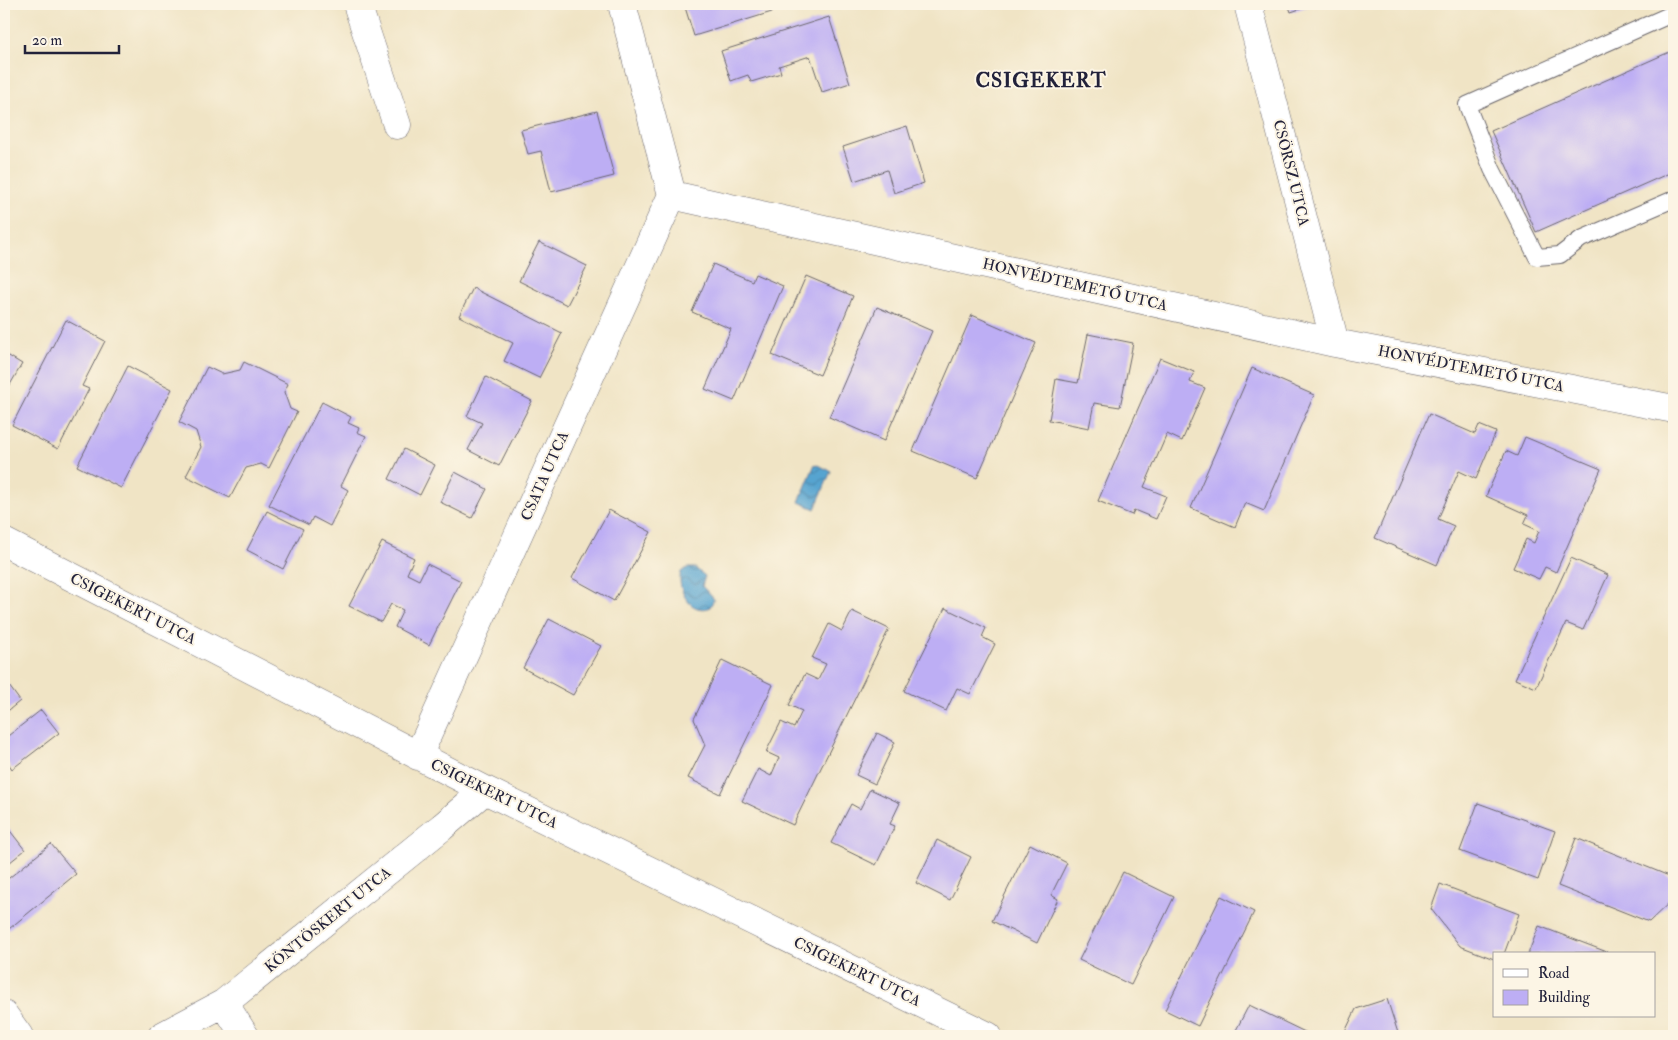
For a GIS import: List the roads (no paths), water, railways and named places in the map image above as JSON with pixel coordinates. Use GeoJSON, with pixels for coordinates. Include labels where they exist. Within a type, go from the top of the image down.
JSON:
{"type":"FeatureCollection","features":[{"type":"Feature","properties":{"kind":"street"},"geometry":{"type":"LineString","coordinates":[[358,4],[397,125]]}},
{"type":"Feature","properties":{"kind":"street"},"geometry":{"type":"LineString","coordinates":[[622,4],[672,196]]}},
{"type":"Feature","properties":{"kind":"street","name":"CSÖRSZ UTCA"},"geometry":{"type":"LineString","coordinates":[[1248,4],[1334,343]]}},
{"type":"Feature","properties":{"kind":"street","name":"HONVÉDTEMETŐ UTCA"},"geometry":{"type":"LineString","coordinates":[[672,196],[1334,343],[1674,409]]}},
{"type":"Feature","properties":{"kind":"street","name":"CSATA UTCA"},"geometry":{"type":"LineString","coordinates":[[418,756],[672,196]]}},
{"type":"Feature","properties":{"kind":"street","name":"CSIGEKERT UTCA"},"geometry":{"type":"LineString","coordinates":[[4,542],[485,790],[988,1036]]}},
{"type":"Feature","properties":{"kind":"street","name":"KÖNTÖSKERT UTCA"},"geometry":{"type":"LineString","coordinates":[[162,1036],[224,1003],[485,790]]}},
{"type":"Feature","properties":{"kind":"street"},"geometry":{"type":"LineString","coordinates":[[224,1003],[245,1036]]}},
{"type":"Feature","properties":{"kind":"street"},"geometry":{"type":"LineString","coordinates":[[4,1015],[19,1036]]}},
{"type":"Feature","properties":{"kind":"lane"},"geometry":{"type":"LineString","coordinates":[[1674,13],[1467,105],[1492,169],[1523,234],[1537,257],[1560,255],[1582,239],[1674,199]]}},
{"type":"Feature","properties":{"kind":"water"},"geometry":{"type":"Polygon","coordinates":[[[815,464],[831,471],[815,509],[799,502],[815,464]]]}},
{"type":"Feature","properties":{"kind":"water"},"geometry":{"type":"Polygon","coordinates":[[[687,568],[695,568],[705,576],[702,586],[714,599],[710,607],[696,608],[686,599],[680,578],[681,572],[687,568]]]}},
{"type":"Feature","properties":{"kind":"district","name":"CSIGEKERT"},"geometry":{"type":"Point","coordinates":[1041,80]}}]}
